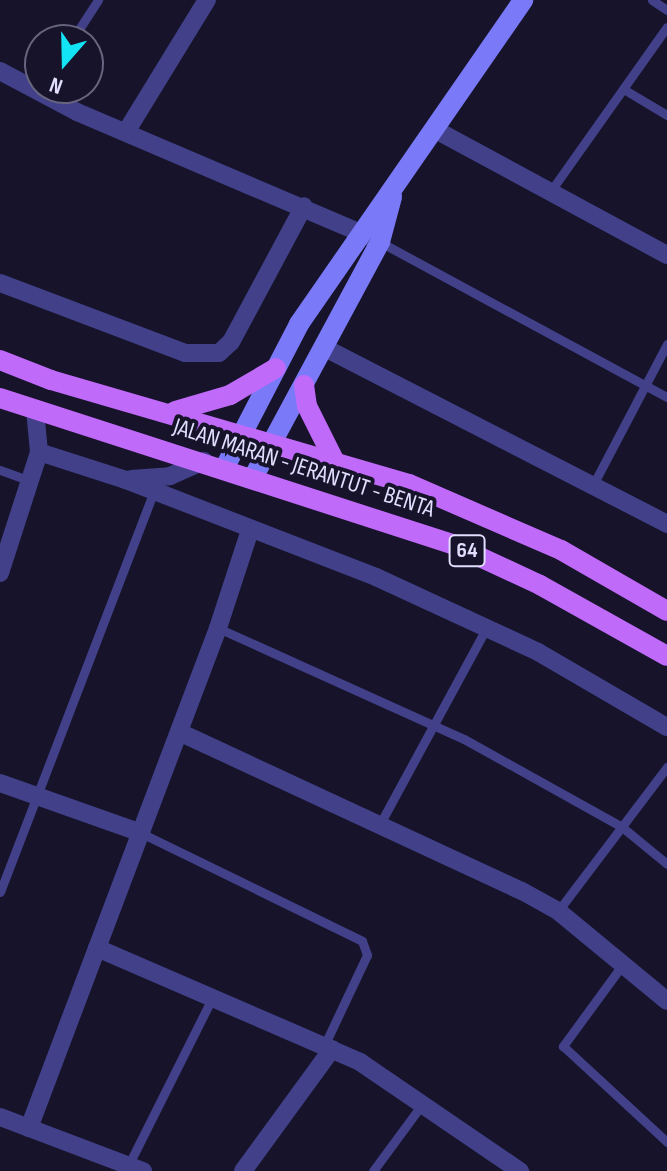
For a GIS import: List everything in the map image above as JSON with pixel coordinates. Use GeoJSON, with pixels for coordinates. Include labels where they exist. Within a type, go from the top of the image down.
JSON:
{"type":"FeatureCollection","features":[{"type":"Feature","properties":{"kind":"main road","name":"JALAN MARAN - JERANTUT - BENTA"},"geometry":{"type":"LineString","coordinates":[[0,360],[334,460],[490,517],[561,550],[667,611]]}},
{"type":"Feature","properties":{"kind":"main road"},"geometry":{"type":"LineString","coordinates":[[171,412],[230,395],[276,368]]}},
{"type":"Feature","properties":{"kind":"main road"},"geometry":{"type":"LineString","coordinates":[[304,385],[307,406],[334,460]]}},
{"type":"Feature","properties":{"kind":"main road","name":"JALAN MARAN - JERANTUT - BENTA"},"geometry":{"type":"LineString","coordinates":[[0,398],[254,476],[454,545],[540,585],[667,656]]}},
{"type":"Feature","properties":{"kind":"street"},"geometry":{"type":"LineString","coordinates":[[126,132],[207,0]]}},
{"type":"Feature","properties":{"kind":"street"},"geometry":{"type":"LineString","coordinates":[[225,467],[276,368],[359,231],[393,193],[523,0]]}},
{"type":"Feature","properties":{"kind":"street"},"geometry":{"type":"LineString","coordinates":[[0,71],[24,82]]}},
{"type":"Feature","properties":{"kind":"street"},"geometry":{"type":"LineString","coordinates":[[69,104],[380,242]]}},
{"type":"Feature","properties":{"kind":"street"},"geometry":{"type":"LineString","coordinates":[[434,129],[667,255]]}},
{"type":"Feature","properties":{"kind":"street"},"geometry":{"type":"LineString","coordinates":[[254,476],[380,242],[393,193]]}},
{"type":"Feature","properties":{"kind":"street"},"geometry":{"type":"LineString","coordinates":[[0,283],[185,353],[219,353],[231,342],[304,206]]}},
{"type":"Feature","properties":{"kind":"street"},"geometry":{"type":"LineString","coordinates":[[325,348],[594,483],[667,524]]}},
{"type":"Feature","properties":{"kind":"street"},"geometry":{"type":"LineString","coordinates":[[0,570],[39,452],[35,410]]}},
{"type":"Feature","properties":{"kind":"street"},"geometry":{"type":"LineString","coordinates":[[39,452],[154,490],[487,627],[667,727]]}},
{"type":"Feature","properties":{"kind":"street"},"geometry":{"type":"LineString","coordinates":[[126,480],[170,476],[204,461]]}},
{"type":"Feature","properties":{"kind":"street"},"geometry":{"type":"LineString","coordinates":[[29,1128],[218,628],[250,530]]}},
{"type":"Feature","properties":{"kind":"street"},"geometry":{"type":"LineString","coordinates":[[179,732],[381,822],[558,911],[667,1001]]}},
{"type":"Feature","properties":{"kind":"street"},"geometry":{"type":"LineString","coordinates":[[0,783],[141,833]]}},
{"type":"Feature","properties":{"kind":"street"},"geometry":{"type":"LineString","coordinates":[[97,948],[328,1048],[425,1101],[510,1168]]}},
{"type":"Feature","properties":{"kind":"street"},"geometry":{"type":"LineString","coordinates":[[243,1171],[328,1048]]}},
{"type":"Feature","properties":{"kind":"street"},"geometry":{"type":"LineString","coordinates":[[0,1117],[136,1168]]}},
{"type":"Feature","properties":{"kind":"lane"},"geometry":{"type":"LineString","coordinates":[[82,24],[98,0]]}},
{"type":"Feature","properties":{"kind":"lane"},"geometry":{"type":"LineString","coordinates":[[652,0],[667,10]]}},
{"type":"Feature","properties":{"kind":"lane"},"geometry":{"type":"LineString","coordinates":[[550,192],[667,27]]}},
{"type":"Feature","properties":{"kind":"lane"},"geometry":{"type":"LineString","coordinates":[[625,90],[667,115]]}},
{"type":"Feature","properties":{"kind":"lane"},"geometry":{"type":"LineString","coordinates":[[380,242],[667,397]]}},
{"type":"Feature","properties":{"kind":"lane"},"geometry":{"type":"LineString","coordinates":[[594,483],[667,344]]}},
{"type":"Feature","properties":{"kind":"lane"},"geometry":{"type":"LineString","coordinates":[[0,470],[31,481]]}},
{"type":"Feature","properties":{"kind":"lane"},"geometry":{"type":"LineString","coordinates":[[0,892],[154,490]]}},
{"type":"Feature","properties":{"kind":"lane"},"geometry":{"type":"LineString","coordinates":[[381,822],[487,627]]}},
{"type":"Feature","properties":{"kind":"lane"},"geometry":{"type":"LineString","coordinates":[[218,628],[435,725],[622,827],[667,864]]}},
{"type":"Feature","properties":{"kind":"lane"},"geometry":{"type":"LineString","coordinates":[[558,911],[667,767]]}},
{"type":"Feature","properties":{"kind":"lane"},"geometry":{"type":"LineString","coordinates":[[141,833],[362,941],[367,955],[328,1048]]}},
{"type":"Feature","properties":{"kind":"lane"},"geometry":{"type":"LineString","coordinates":[[623,964],[563,1046],[667,1142]]}},
{"type":"Feature","properties":{"kind":"lane"},"geometry":{"type":"LineString","coordinates":[[136,1168],[212,998]]}},
{"type":"Feature","properties":{"kind":"lane"},"geometry":{"type":"LineString","coordinates":[[373,1171],[425,1101]]}}]}
